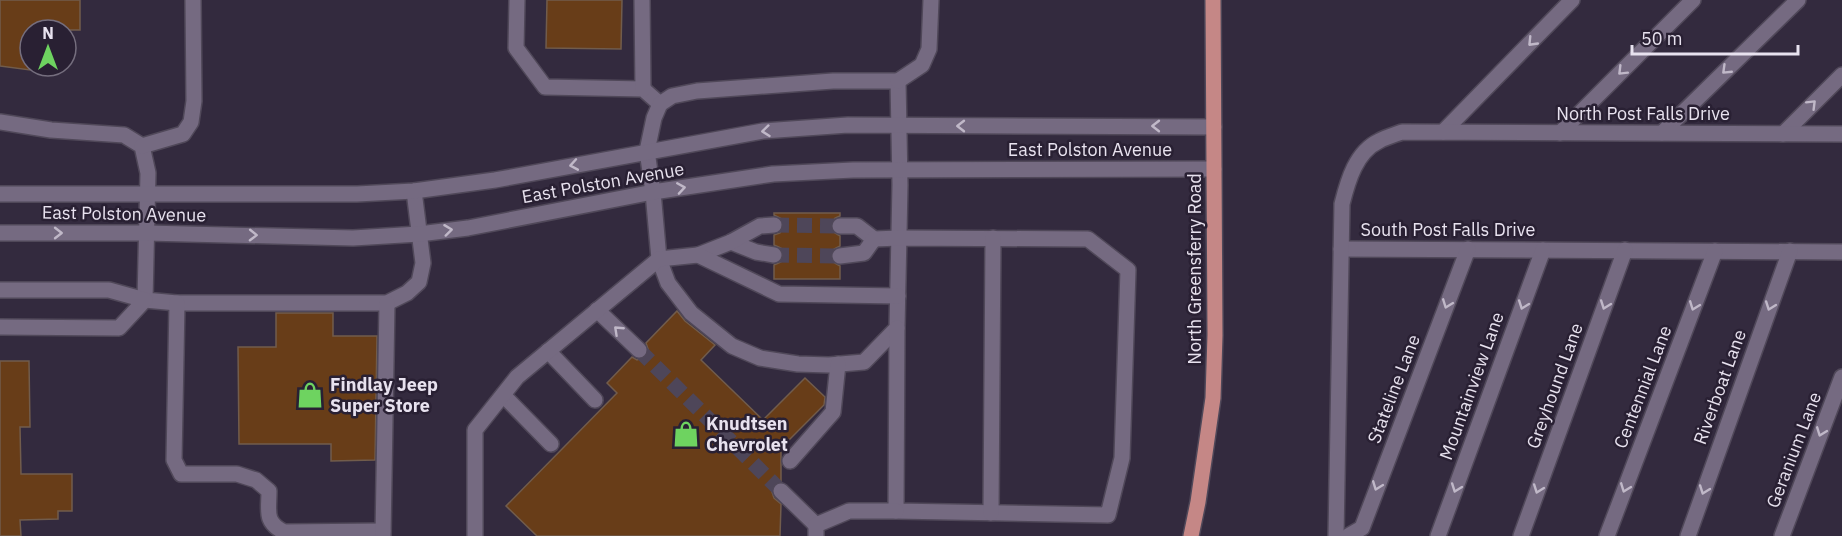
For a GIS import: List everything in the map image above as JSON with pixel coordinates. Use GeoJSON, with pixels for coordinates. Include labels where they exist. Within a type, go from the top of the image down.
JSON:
{"type":"FeatureCollection","features":[{"type":"Feature","properties":{"kind":"main road","name":"North Greensferry Road"},"geometry":{"type":"LineString","coordinates":[[1191,536],[1213,398],[1215,335],[1214,0]]}},
{"type":"Feature","properties":{"kind":"street"},"geometry":{"type":"LineString","coordinates":[[142,146],[183,134],[191,122],[194,101],[193,0]]}},
{"type":"Feature","properties":{"kind":"street"},"geometry":{"type":"LineString","coordinates":[[517,0],[516,48],[545,87],[643,89],[660,104]]}},
{"type":"Feature","properties":{"kind":"street"},"geometry":{"type":"LineString","coordinates":[[642,0],[643,89]]}},
{"type":"Feature","properties":{"kind":"street"},"geometry":{"type":"LineString","coordinates":[[897,328],[864,362],[798,364],[760,358],[732,346],[691,313],[668,283],[659,259],[647,151],[654,118],[660,104],[672,96],[697,91],[834,81],[898,81],[922,65],[929,49],[931,0]]}},
{"type":"Feature","properties":{"kind":"street"},"geometry":{"type":"LineString","coordinates":[[1443,132],[1572,0]]}},
{"type":"Feature","properties":{"kind":"street"},"geometry":{"type":"LineString","coordinates":[[1560,133],[1693,0]]}},
{"type":"Feature","properties":{"kind":"street"},"geometry":{"type":"LineString","coordinates":[[1662,133],[1798,0]]}},
{"type":"Feature","properties":{"kind":"street"},"geometry":{"type":"LineString","coordinates":[[1783,134],[1842,75]]}},
{"type":"Feature","properties":{"kind":"street"},"geometry":{"type":"LineString","coordinates":[[896,511],[900,170],[898,81]]}},
{"type":"Feature","properties":{"kind":"street"},"geometry":{"type":"LineString","coordinates":[[0,122],[51,130],[124,135],[142,146],[148,173],[145,300],[119,328],[0,327]]}},
{"type":"Feature","properties":{"kind":"street","name":"East Polston Avenue"},"geometry":{"type":"LineString","coordinates":[[0,194],[357,194],[414,191],[495,180],[763,130],[848,125],[1214,127]]}},
{"type":"Feature","properties":{"kind":"street","name":"North Post Falls Drive"},"geometry":{"type":"LineString","coordinates":[[1341,249],[1342,204],[1348,180],[1360,157],[1377,142],[1402,132],[1842,134]]}},
{"type":"Feature","properties":{"kind":"street","name":"East Polston Avenue"},"geometry":{"type":"LineString","coordinates":[[0,233],[147,233],[353,238],[468,228],[653,192],[773,174],[853,170],[1214,169]]}},
{"type":"Feature","properties":{"kind":"street"},"geometry":{"type":"LineString","coordinates":[[0,291],[109,290],[145,300],[177,303],[387,303],[406,293],[419,282],[423,263],[414,191]]}},
{"type":"Feature","properties":{"kind":"street"},"geometry":{"type":"LineString","coordinates":[[475,536],[475,430],[517,377],[659,259],[698,255],[731,242],[760,226],[774,225]]}},
{"type":"Feature","properties":{"kind":"street"},"geometry":{"type":"LineString","coordinates":[[781,491],[816,530],[849,511],[1108,515],[1122,458],[1128,270],[1088,239],[899,238],[874,240],[857,226],[840,226]]}},
{"type":"Feature","properties":{"kind":"street"},"geometry":{"type":"LineString","coordinates":[[991,513],[993,238]]}},
{"type":"Feature","properties":{"kind":"street"},"geometry":{"type":"LineString","coordinates":[[840,256],[864,253],[874,240]]}},
{"type":"Feature","properties":{"kind":"street"},"geometry":{"type":"LineString","coordinates":[[731,242],[756,252],[774,255]]}},
{"type":"Feature","properties":{"kind":"street","name":"South Post Falls Drive"},"geometry":{"type":"LineString","coordinates":[[1336,536],[1341,249],[1842,252]]}},
{"type":"Feature","properties":{"kind":"street","name":"Stateline Lane"},"geometry":{"type":"LineString","coordinates":[[1348,536],[1362,528],[1468,249]]}},
{"type":"Feature","properties":{"kind":"street","name":"Mountainview Lane"},"geometry":{"type":"LineString","coordinates":[[1438,536],[1543,250]]}},
{"type":"Feature","properties":{"kind":"street","name":"Greyhound Lane"},"geometry":{"type":"LineString","coordinates":[[1521,536],[1625,250]]}},
{"type":"Feature","properties":{"kind":"street","name":"Centennial Lane"},"geometry":{"type":"LineString","coordinates":[[1607,536],[1715,251]]}},
{"type":"Feature","properties":{"kind":"street","name":"Riverboat Lane"},"geometry":{"type":"LineString","coordinates":[[1688,536],[1790,251]]}},
{"type":"Feature","properties":{"kind":"street"},"geometry":{"type":"LineString","coordinates":[[698,255],[779,294],[898,296]]}},
{"type":"Feature","properties":{"kind":"street"},"geometry":{"type":"LineString","coordinates":[[177,303],[174,460],[181,474],[237,474],[256,480],[269,491],[268,519],[275,528],[284,532],[383,534],[387,303]]}},
{"type":"Feature","properties":{"kind":"street"},"geometry":{"type":"LineString","coordinates":[[597,310],[639,350]]}},
{"type":"Feature","properties":{"kind":"street"},"geometry":{"type":"LineString","coordinates":[[548,351],[596,400]]}},
{"type":"Feature","properties":{"kind":"street"},"geometry":{"type":"LineString","coordinates":[[790,461],[833,412],[838,364]]}},
{"type":"Feature","properties":{"kind":"street","name":"Geranium Lane"},"geometry":{"type":"LineString","coordinates":[[1782,536],[1842,377]]}},
{"type":"Feature","properties":{"kind":"street"},"geometry":{"type":"LineString","coordinates":[[503,395],[551,444]]}},
{"type":"Feature","properties":{"kind":"building"},"geometry":{"type":"Polygon","coordinates":[[[0,0],[80,0],[80,30],[78,30],[78,18],[18,18],[18,68],[0,66],[0,0]]]}},
{"type":"Feature","properties":{"kind":"building"},"geometry":{"type":"Polygon","coordinates":[[[547,0],[622,0],[621,49],[546,48],[547,0]]]}},
{"type":"Feature","properties":{"kind":"building"},"geometry":{"type":"Polygon","coordinates":[[[774,213],[840,213],[840,216],[835,218],[830,225],[832,231],[840,236],[840,246],[834,249],[830,257],[840,266],[840,279],[774,279],[774,265],[781,262],[784,256],[781,248],[774,245],[774,235],[780,233],[784,225],[782,219],[774,213]]]}},
{"type":"Feature","properties":{"kind":"building","name":"Knudtsen Chevrolet"},"geometry":{"type":"Polygon","coordinates":[[[677,311],[685,321],[715,345],[701,360],[763,420],[805,378],[825,397],[824,405],[781,448],[781,482],[774,484],[771,489],[774,498],[781,504],[780,536],[537,536],[506,506],[617,393],[607,383],[632,357],[637,360],[646,357],[649,352],[646,343],[677,311]]]}},
{"type":"Feature","properties":{"kind":"building","name":"Findlay Jeep Super Store"},"geometry":{"type":"Polygon","coordinates":[[[276,313],[333,313],[333,336],[377,336],[375,460],[331,461],[331,444],[239,444],[238,347],[276,347],[276,313]]]}},
{"type":"Feature","properties":{"kind":"building"},"geometry":{"type":"Polygon","coordinates":[[[0,361],[29,361],[30,427],[20,427],[21,474],[72,474],[72,511],[58,511],[58,519],[20,520],[21,536],[0,536],[0,361]]]}},
{"type":"Feature","properties":{"kind":"tunnel"},"geometry":{"type":"LineString","coordinates":[[774,225],[840,226]]}},
{"type":"Feature","properties":{"kind":"tunnel"},"geometry":{"type":"LineString","coordinates":[[774,255],[840,256]]}},
{"type":"Feature","properties":{"kind":"tunnel"},"geometry":{"type":"LineString","coordinates":[[639,350],[781,491]]}},
{"type":"Feature","properties":{"kind":"place","name":"Findlay Jeep Super Store"},"geometry":{"type":"Point","coordinates":[310,395]}},
{"type":"Feature","properties":{"kind":"place","name":"Knudtsen Chevrolet"},"geometry":{"type":"Point","coordinates":[686,434]}}]}
